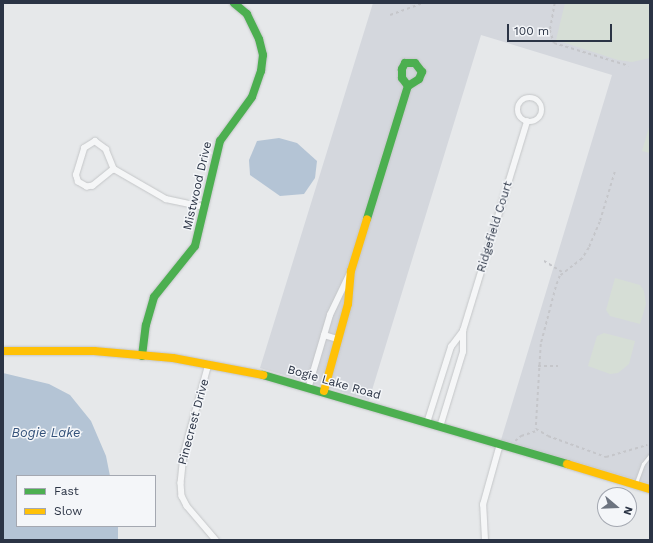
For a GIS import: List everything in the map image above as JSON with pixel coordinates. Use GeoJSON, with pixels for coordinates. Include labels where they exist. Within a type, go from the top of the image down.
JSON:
{"type":"FeatureCollection","features":[{"type":"Feature","properties":{"kind":"street","name":"Mistwood Drive"},"geometry":{"type":"LineString","coordinates":[[142,356],[146,325],[154,297],[195,246],[206,207],[220,142],[229,126],[252,97],[262,71],[263,55],[259,39],[247,14],[234,3]]}},
{"type":"Feature","properties":{"kind":"street"},"geometry":{"type":"LineString","coordinates":[[309,386],[336,299],[351,271],[408,86]]}},
{"type":"Feature","properties":{"kind":"street"},"geometry":{"type":"LineString","coordinates":[[527,99],[534,99],[540,104],[541,115],[536,121],[527,122],[519,114],[519,106],[527,99]]}},
{"type":"Feature","properties":{"kind":"street","name":"Ridgefield Court"},"geometry":{"type":"LineString","coordinates":[[440,427],[464,352],[463,331],[527,122]]}},
{"type":"Feature","properties":{"kind":"street"},"geometry":{"type":"LineString","coordinates":[[114,169],[93,186],[87,187],[78,182],[76,175],[84,148],[95,141],[106,149],[114,169],[166,200],[206,207]]}},
{"type":"Feature","properties":{"kind":"street"},"geometry":{"type":"LineString","coordinates":[[324,391],[337,339],[348,304],[351,271]]}},
{"type":"Feature","properties":{"kind":"street","name":"Ridgefield Court"},"geometry":{"type":"LineString","coordinates":[[427,423],[451,347],[463,331]]}},
{"type":"Feature","properties":{"kind":"street"},"geometry":{"type":"LineString","coordinates":[[324,335],[337,339]]}},
{"type":"Feature","properties":{"kind":"street","name":"Bogie Lake Road"},"geometry":{"type":"LineString","coordinates":[[3,351],[94,351],[209,364],[309,386],[440,427],[650,489]]}},
{"type":"Feature","properties":{"kind":"street","name":"Pinecrest Drive"},"geometry":{"type":"LineString","coordinates":[[209,364],[184,455],[181,483],[182,496],[187,506],[216,540]]}},
{"type":"Feature","properties":{"kind":"street"},"geometry":{"type":"LineString","coordinates":[[485,540],[483,505],[503,445]]}},
{"type":"Feature","properties":{"kind":"lane"},"geometry":{"type":"LineString","coordinates":[[635,484],[643,464],[650,455]]}},
{"type":"Feature","properties":{"kind":"path"},"geometry":{"type":"LineString","coordinates":[[390,14],[423,3]]}},
{"type":"Feature","properties":{"kind":"path"},"geometry":{"type":"LineString","coordinates":[[554,3],[550,30],[554,43],[629,66]]}},
{"type":"Feature","properties":{"kind":"path"},"geometry":{"type":"LineString","coordinates":[[536,431],[538,366],[556,287],[564,272],[582,259],[589,248],[600,222],[614,172]]}},
{"type":"Feature","properties":{"kind":"path"},"geometry":{"type":"LineString","coordinates":[[544,261],[564,272]]}},
{"type":"Feature","properties":{"kind":"path"},"geometry":{"type":"LineString","coordinates":[[538,366],[558,366]]}},
{"type":"Feature","properties":{"kind":"path"},"geometry":{"type":"LineString","coordinates":[[503,445],[521,436],[536,431],[606,457],[648,445]]}},
{"type":"Feature","properties":{"kind":"shaded area"},"geometry":{"type":"Polygon","coordinates":[[[373,3],[650,3],[650,484],[501,440],[612,75],[481,35],[369,400],[260,368],[373,3]]]}},
{"type":"Feature","properties":{"kind":"shaded area"},"geometry":{"type":"Polygon","coordinates":[[[565,3],[650,3],[650,58],[632,62],[618,60],[556,40],[565,3]]]}},
{"type":"Feature","properties":{"kind":"shaded area"},"geometry":{"type":"Polygon","coordinates":[[[650,124],[650,153],[642,151],[650,124]]]}},
{"type":"Feature","properties":{"kind":"shaded area"},"geometry":{"type":"Polygon","coordinates":[[[615,278],[640,285],[644,291],[646,304],[640,324],[610,316],[606,310],[615,278]]]}},
{"type":"Feature","properties":{"kind":"shaded area"},"geometry":{"type":"Polygon","coordinates":[[[604,333],[635,341],[629,364],[618,373],[610,374],[588,366],[597,336],[604,333]]]}},
{"type":"Feature","properties":{"kind":"water"},"geometry":{"type":"Polygon","coordinates":[[[279,138],[297,143],[317,161],[315,178],[304,194],[280,196],[250,175],[249,160],[257,141],[279,138]]]}},
{"type":"Feature","properties":{"kind":"water","name":"Bogie Lake"},"geometry":{"type":"Polygon","coordinates":[[[3,373],[49,384],[70,395],[91,421],[106,456],[110,475],[16,475],[16,527],[118,527],[118,540],[3,540],[3,373]]]}},
{"type":"Feature","properties":{"kind":"traffic: fast"},"geometry":{"type":"LineString","coordinates":[[142,356],[146,325],[154,297],[195,246],[220,141],[252,97],[261,71],[263,55],[259,39],[247,14],[234,3]]}},
{"type":"Feature","properties":{"kind":"traffic: fast"},"geometry":{"type":"LineString","coordinates":[[367,219],[408,86],[419,79],[422,72],[415,63],[405,63],[402,69],[402,78],[408,86]]}},
{"type":"Feature","properties":{"kind":"traffic: fast"},"geometry":{"type":"LineString","coordinates":[[263,375],[567,464]]}},
{"type":"Feature","properties":{"kind":"traffic: slow"},"geometry":{"type":"LineString","coordinates":[[324,391],[348,304],[351,271],[367,219]]}},
{"type":"Feature","properties":{"kind":"traffic: slow"},"geometry":{"type":"LineString","coordinates":[[3,351],[94,351],[173,358],[263,375]]}},
{"type":"Feature","properties":{"kind":"traffic: slow"},"geometry":{"type":"LineString","coordinates":[[567,464],[650,489]]}}]}
